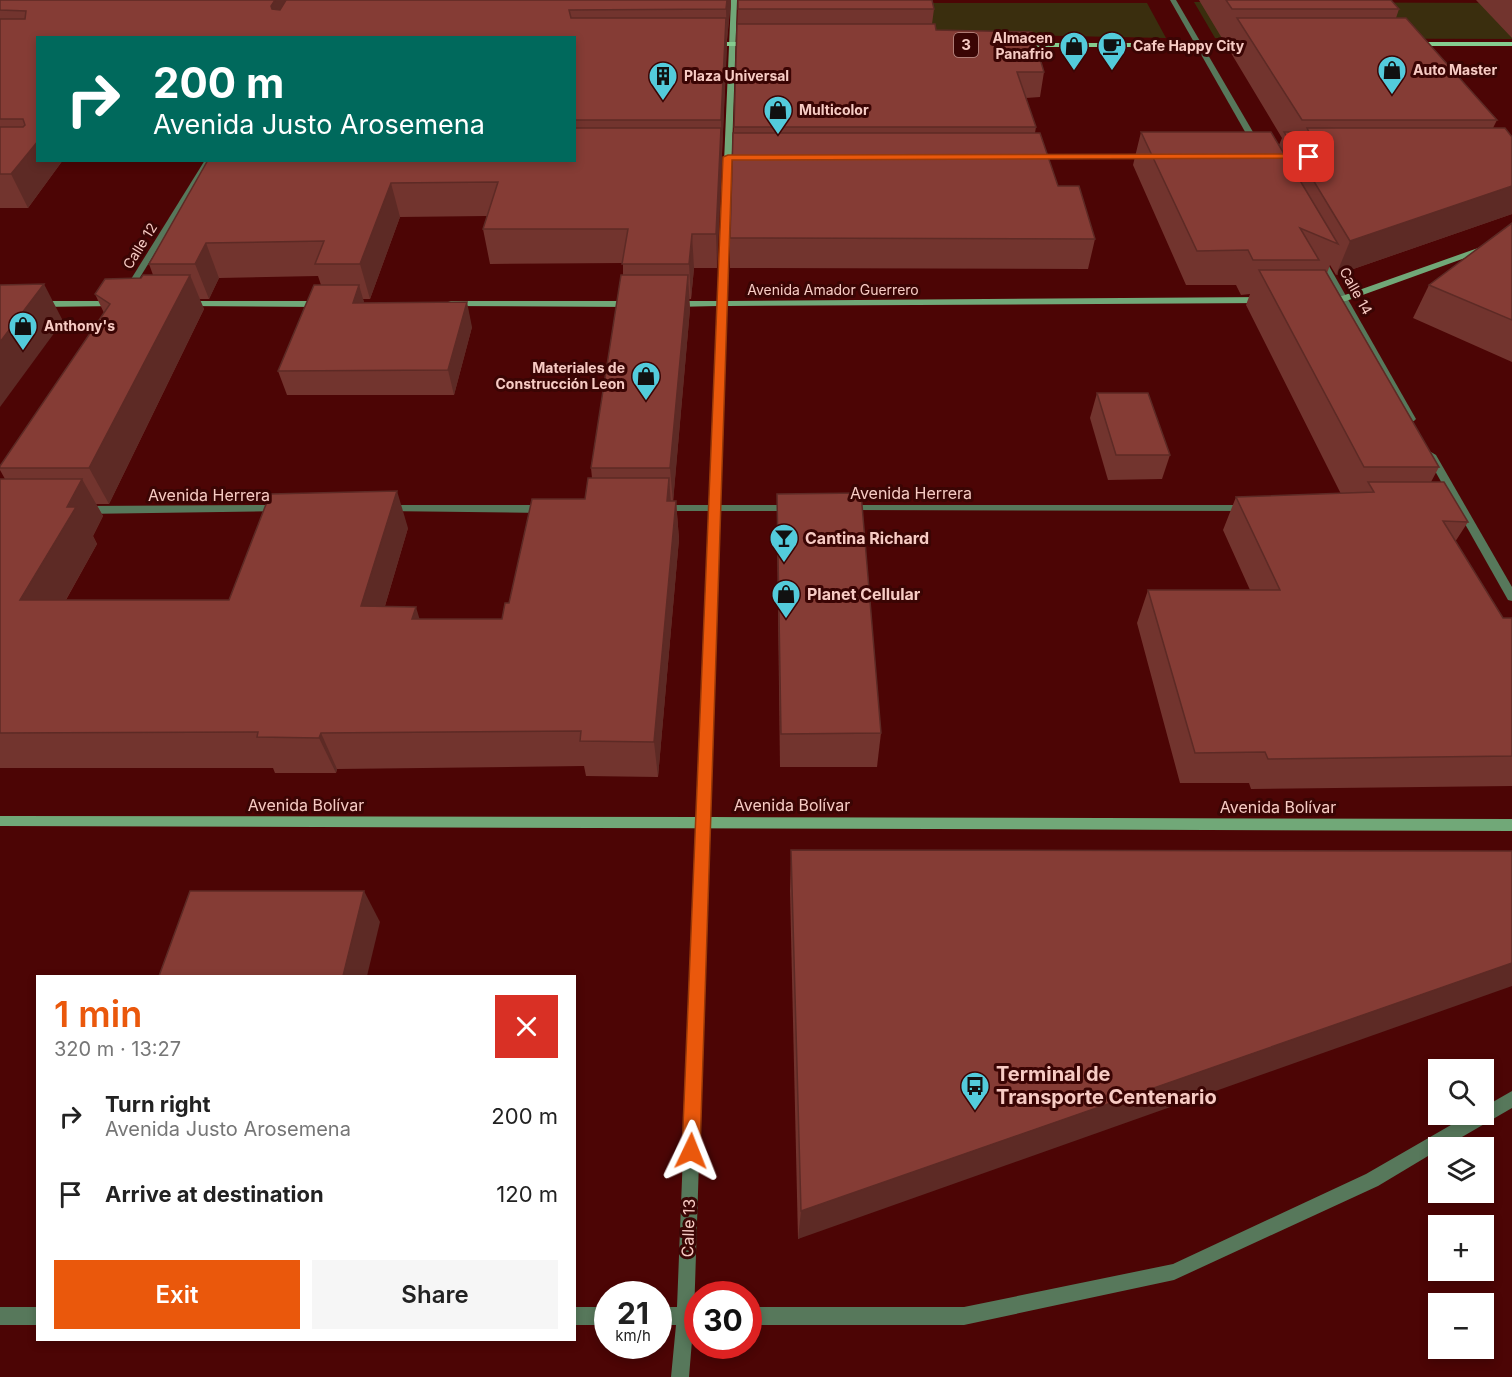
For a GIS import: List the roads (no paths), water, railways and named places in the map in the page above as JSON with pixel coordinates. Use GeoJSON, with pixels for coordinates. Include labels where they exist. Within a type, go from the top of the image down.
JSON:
{"type":"FeatureCollection","features":[{"type":"Feature","properties":{"kind":"main road","name":"Calle 13"},"geometry":{"type":"LineString","coordinates":[[703,822],[734,0]]}},
{"type":"Feature","properties":{"kind":"main road"},"geometry":{"type":"LineString","coordinates":[[698,44],[768,44]]}},
{"type":"Feature","properties":{"kind":"main road"},"geometry":{"type":"LineString","coordinates":[[1396,44],[1512,44]]}},
{"type":"Feature","properties":{"kind":"main road"},"geometry":{"type":"LineString","coordinates":[[1008,45],[1258,45]]}},
{"type":"Feature","properties":{"kind":"main road"},"geometry":{"type":"LineString","coordinates":[[1320,299],[1343,299],[1512,238]]}},
{"type":"Feature","properties":{"kind":"main road","name":"Avenida Amador Guerrero"},"geometry":{"type":"LineString","coordinates":[[664,304],[1272,300]]}},
{"type":"Feature","properties":{"kind":"main road"},"geometry":{"type":"LineString","coordinates":[[22,304],[132,304]]}},
{"type":"Feature","properties":{"kind":"main road"},"geometry":{"type":"LineString","coordinates":[[179,304],[333,304]]}},
{"type":"Feature","properties":{"kind":"main road"},"geometry":{"type":"LineString","coordinates":[[439,304],[640,304]]}},
{"type":"Feature","properties":{"kind":"main road","name":"Avenida Bolívar"},"geometry":{"type":"LineString","coordinates":[[0,821],[1512,825]]}},
{"type":"Feature","properties":{"kind":"street"},"geometry":{"type":"LineString","coordinates":[[1173,0],[1263,157]]}},
{"type":"Feature","properties":{"kind":"street"},"geometry":{"type":"LineString","coordinates":[[716,157],[740,157]]}},
{"type":"Feature","properties":{"kind":"street"},"geometry":{"type":"LineString","coordinates":[[1025,157],[1156,157]]}},
{"type":"Feature","properties":{"kind":"street","name":"Calle 12"},"geometry":{"type":"LineString","coordinates":[[114,314],[208,162]]}},
{"type":"Feature","properties":{"kind":"street","name":"Calle 14"},"geometry":{"type":"LineString","coordinates":[[1315,248],[1417,429]]}},
{"type":"Feature","properties":{"kind":"street"},"geometry":{"type":"LineString","coordinates":[[1428,448],[1456,508],[1512,597]]}},
{"type":"Feature","properties":{"kind":"street"},"geometry":{"type":"LineString","coordinates":[[655,509],[797,508]]}},
{"type":"Feature","properties":{"kind":"street","name":"Avenida Herrera"},"geometry":{"type":"LineString","coordinates":[[833,508],[1260,508]]}},
{"type":"Feature","properties":{"kind":"street","name":"Avenida Herrera"},"geometry":{"type":"LineString","coordinates":[[70,510],[289,509]]}},
{"type":"Feature","properties":{"kind":"street"},"geometry":{"type":"LineString","coordinates":[[370,509],[560,509]]}},
{"type":"Feature","properties":{"kind":"street","name":"Calle 13"},"geometry":{"type":"LineString","coordinates":[[692,1281],[703,822]]}},
{"type":"Feature","properties":{"kind":"street"},"geometry":{"type":"LineString","coordinates":[[762,1316],[964,1316],[1174,1272],[1372,1180],[1512,1099]]}},
{"type":"Feature","properties":{"kind":"street"},"geometry":{"type":"LineString","coordinates":[[0,1316],[36,1316]]}},
{"type":"Feature","properties":{"kind":"street"},"geometry":{"type":"LineString","coordinates":[[576,1316],[594,1316]]}},
{"type":"Feature","properties":{"kind":"street","name":"Calle 13"},"geometry":{"type":"LineString","coordinates":[[680,1377],[684,1355]]}},
{"type":"Feature","properties":{"kind":"place","name":"Almacen Panafrio"},"geometry":{"type":"Point","coordinates":[1074,72]}},
{"type":"Feature","properties":{"kind":"place","name":"Cafe Happy City"},"geometry":{"type":"Point","coordinates":[1112,72]}},
{"type":"Feature","properties":{"kind":"place","name":"Auto Master"},"geometry":{"type":"Point","coordinates":[1392,96]}},
{"type":"Feature","properties":{"kind":"place","name":"Plaza Universal"},"geometry":{"type":"Point","coordinates":[663,102]}},
{"type":"Feature","properties":{"kind":"place","name":"Multicolor"},"geometry":{"type":"Point","coordinates":[778,136]}},
{"type":"Feature","properties":{"kind":"place","name":"Anthony's"},"geometry":{"type":"Point","coordinates":[23,352]}},
{"type":"Feature","properties":{"kind":"place","name":"Materiales de Construcción Leon"},"geometry":{"type":"Point","coordinates":[646,402]}},
{"type":"Feature","properties":{"kind":"place","name":"Cantina Richard"},"geometry":{"type":"Point","coordinates":[784,564]}},
{"type":"Feature","properties":{"kind":"place","name":"Planet Cellular"},"geometry":{"type":"Point","coordinates":[786,620]}},
{"type":"Feature","properties":{"kind":"place","name":"Terminal de Transporte Centenario"},"geometry":{"type":"Point","coordinates":[975,1112]}}]}
